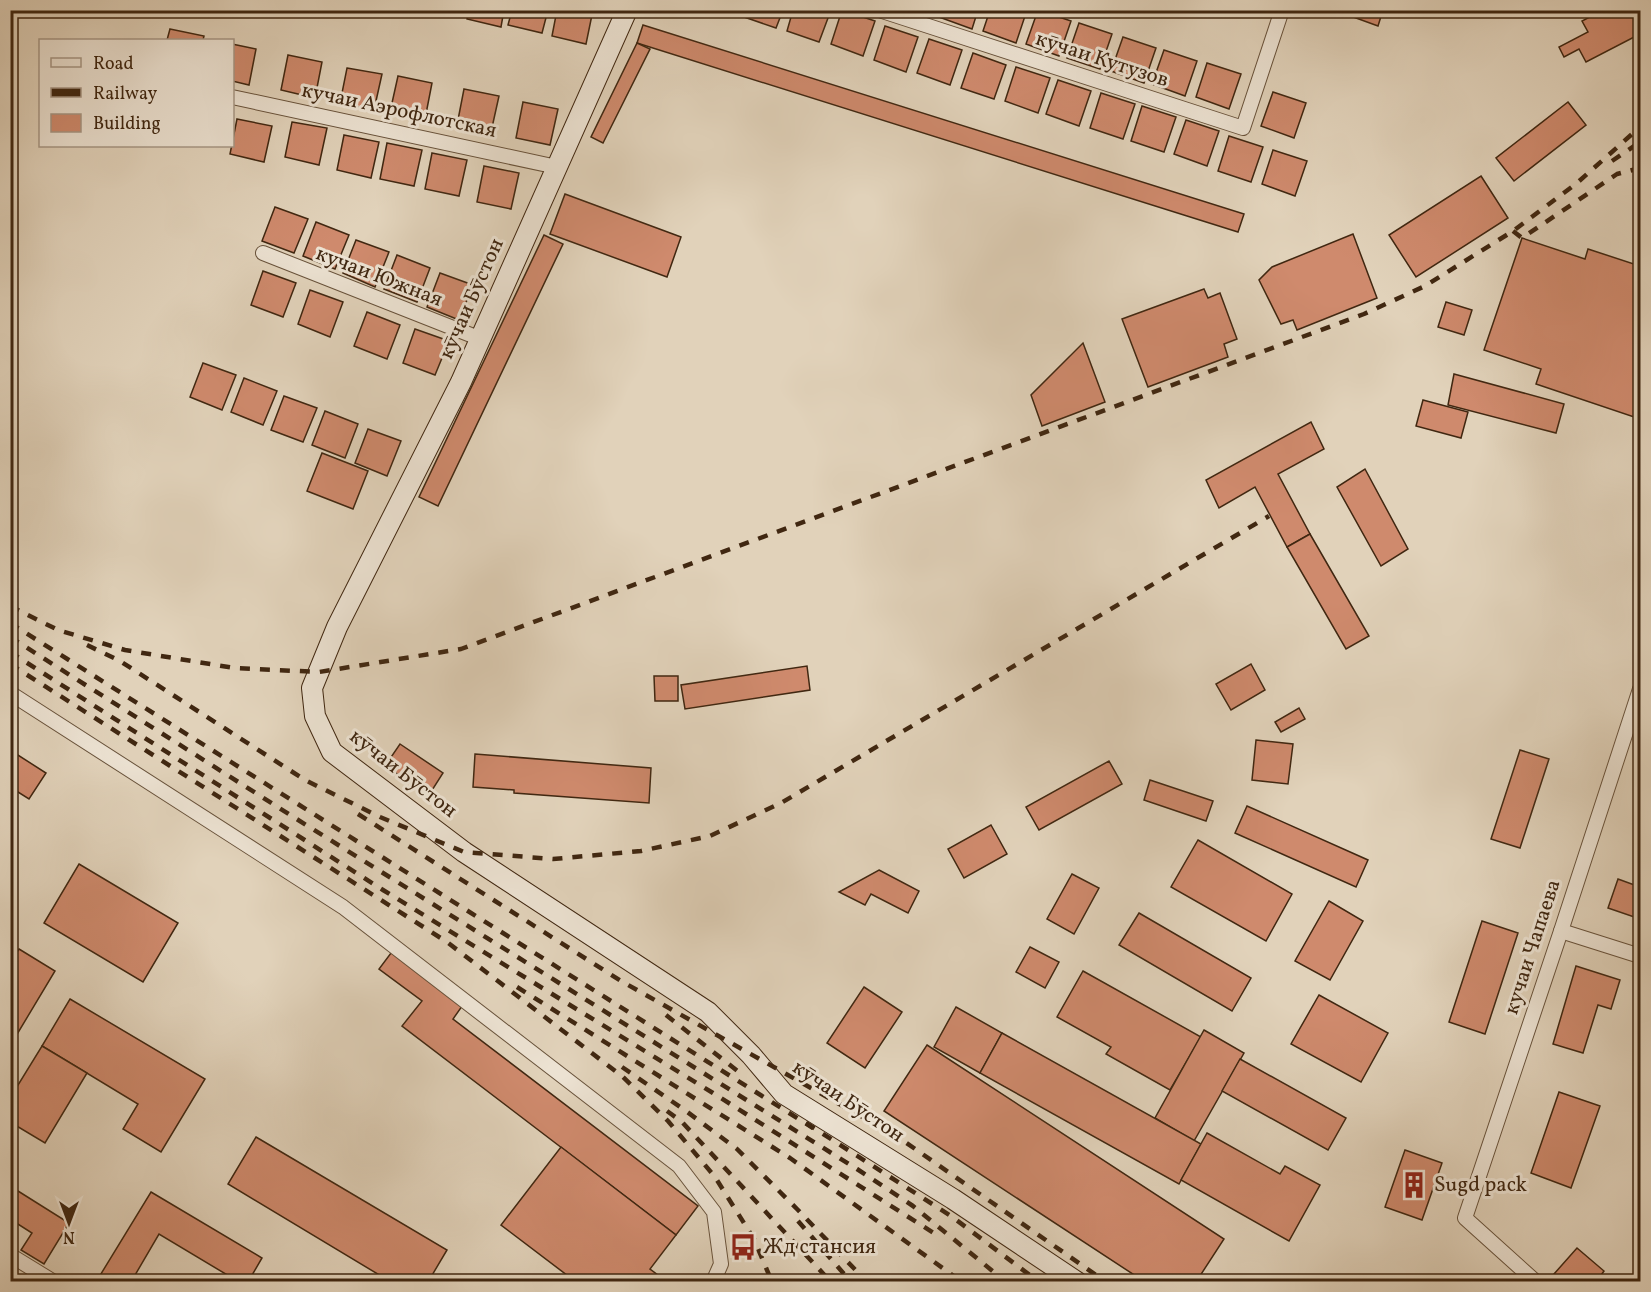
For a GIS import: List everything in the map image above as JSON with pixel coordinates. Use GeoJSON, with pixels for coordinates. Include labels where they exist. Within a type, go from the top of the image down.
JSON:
{"type":"FeatureCollection","features":[{"type":"Feature","properties":{"kind":"main road","name":"кӯчаи Бӯстон"},"geometry":{"type":"LineString","coordinates":[[627,10],[461,382],[337,627],[312,688],[315,716],[332,752],[464,852],[708,1012],[751,1055],[784,1094],[953,1199],[1077,1281]]}},
{"type":"Feature","properties":{"kind":"street","name":"кӯчаи Кутузов"},"geometry":{"type":"LineString","coordinates":[[879,10],[1243,128],[1282,10]]}},
{"type":"Feature","properties":{"kind":"street","name":"кучаи Аэрофлотская"},"geometry":{"type":"LineString","coordinates":[[234,97],[557,167]]}},
{"type":"Feature","properties":{"kind":"street","name":"кучаи Южная"},"geometry":{"type":"LineString","coordinates":[[263,253],[481,339]]}},
{"type":"Feature","properties":{"kind":"street","name":"кучаи Чапаева"},"geometry":{"type":"LineString","coordinates":[[1536,1281],[1465,1218],[1641,689]]}},
{"type":"Feature","properties":{"kind":"street"},"geometry":{"type":"LineString","coordinates":[[10,693],[343,907],[679,1166],[714,1212],[720,1264],[713,1281]]}},
{"type":"Feature","properties":{"kind":"street"},"geometry":{"type":"LineString","coordinates":[[1561,931],[1641,956]]}},
{"type":"Feature","properties":{"kind":"street"},"geometry":{"type":"LineString","coordinates":[[10,1255],[54,1281]]}},
{"type":"Feature","properties":{"kind":"building"},"geometry":{"type":"Polygon","coordinates":[[[469,10],[504,10],[501,27],[467,19],[469,10]]]}},
{"type":"Feature","properties":{"kind":"building"},"geometry":{"type":"Polygon","coordinates":[[[512,10],[548,10],[542,33],[508,25],[512,10]]]}},
{"type":"Feature","properties":{"kind":"building"},"geometry":{"type":"Polygon","coordinates":[[[557,10],[593,10],[586,44],[552,36],[557,10]]]}},
{"type":"Feature","properties":{"kind":"building"},"geometry":{"type":"Polygon","coordinates":[[[746,10],[783,10],[776,28],[744,17],[746,10]]]}},
{"type":"Feature","properties":{"kind":"building"},"geometry":{"type":"Polygon","coordinates":[[[793,10],[831,10],[819,42],[787,31],[793,10]]]}},
{"type":"Feature","properties":{"kind":"building"},"geometry":{"type":"Polygon","coordinates":[[[842,10],[875,21],[863,56],[831,44],[842,10]]]}},
{"type":"Feature","properties":{"kind":"building"},"geometry":{"type":"Polygon","coordinates":[[[941,10],[978,10],[972,29],[939,17],[941,10]]]}},
{"type":"Feature","properties":{"kind":"building"},"geometry":{"type":"Polygon","coordinates":[[[990,10],[1027,10],[1016,43],[983,31],[990,10]]]}},
{"type":"Feature","properties":{"kind":"building"},"geometry":{"type":"Polygon","coordinates":[[[1038,10],[1071,21],[1059,56],[1026,44],[1038,10]]]}},
{"type":"Feature","properties":{"kind":"building"},"geometry":{"type":"Polygon","coordinates":[[[1346,10],[1383,10],[1378,26],[1345,14],[1346,10]]]}},
{"type":"Feature","properties":{"kind":"building"},"geometry":{"type":"Polygon","coordinates":[[[1603,10],[1640,10],[1640,34],[1586,62],[1579,49],[1564,57],[1559,47],[1588,32],[1582,21],[1603,10]]]}},
{"type":"Feature","properties":{"kind":"building"},"geometry":{"type":"Polygon","coordinates":[[[1079,23],[1112,34],[1100,69],[1067,58],[1079,23]]]}},
{"type":"Feature","properties":{"kind":"building"},"geometry":{"type":"Polygon","coordinates":[[[643,25],[1244,214],[1238,232],[637,43],[643,25]]]}},
{"type":"Feature","properties":{"kind":"building"},"geometry":{"type":"Polygon","coordinates":[[[885,26],[918,37],[906,72],[874,60],[885,26]]]}},
{"type":"Feature","properties":{"kind":"building"},"geometry":{"type":"Polygon","coordinates":[[[170,29],[204,36],[203,39],[167,39],[170,29]]]}},
{"type":"Feature","properties":{"kind":"building"},"geometry":{"type":"Polygon","coordinates":[[[1123,37],[1156,48],[1144,83],[1111,71],[1123,37]]]}},
{"type":"Feature","properties":{"kind":"building"},"geometry":{"type":"Polygon","coordinates":[[[929,39],[962,50],[950,85],[917,73],[929,39]]]}},
{"type":"Feature","properties":{"kind":"building"},"geometry":{"type":"Polygon","coordinates":[[[637,43],[650,49],[603,143],[591,137],[637,43]]]}},
{"type":"Feature","properties":{"kind":"building"},"geometry":{"type":"Polygon","coordinates":[[[234,44],[256,49],[249,85],[234,81],[234,44]]]}},
{"type":"Feature","properties":{"kind":"building"},"geometry":{"type":"Polygon","coordinates":[[[1164,50],[1197,61],[1185,96],[1152,84],[1164,50]]]}},
{"type":"Feature","properties":{"kind":"building"},"geometry":{"type":"Polygon","coordinates":[[[973,53],[1006,65],[994,99],[961,88],[973,53]]]}},
{"type":"Feature","properties":{"kind":"building"},"geometry":{"type":"Polygon","coordinates":[[[288,55],[322,62],[315,98],[281,90],[288,55]]]}},
{"type":"Feature","properties":{"kind":"building"},"geometry":{"type":"Polygon","coordinates":[[[1207,63],[1241,74],[1229,109],[1196,97],[1207,63]]]}},
{"type":"Feature","properties":{"kind":"building"},"geometry":{"type":"Polygon","coordinates":[[[1016,67],[1050,78],[1038,113],[1005,101],[1016,67]]]}},
{"type":"Feature","properties":{"kind":"building"},"geometry":{"type":"Polygon","coordinates":[[[347,68],[382,74],[374,110],[340,103],[347,68]]]}},
{"type":"Feature","properties":{"kind":"building"},"geometry":{"type":"Polygon","coordinates":[[[398,76],[432,83],[425,119],[390,112],[398,76]]]}},
{"type":"Feature","properties":{"kind":"building"},"geometry":{"type":"Polygon","coordinates":[[[1058,80],[1091,91],[1079,126],[1046,114],[1058,80]]]}},
{"type":"Feature","properties":{"kind":"building"},"geometry":{"type":"Polygon","coordinates":[[[464,89],[499,96],[491,132],[457,125],[464,89]]]}},
{"type":"Feature","properties":{"kind":"building"},"geometry":{"type":"Polygon","coordinates":[[[1273,92],[1306,103],[1294,138],[1261,126],[1273,92]]]}},
{"type":"Feature","properties":{"kind":"building"},"geometry":{"type":"Polygon","coordinates":[[[1101,93],[1135,104],[1123,139],[1090,128],[1101,93]]]}},
{"type":"Feature","properties":{"kind":"building"},"geometry":{"type":"Polygon","coordinates":[[[523,102],[558,109],[550,145],[516,138],[523,102]]]}},
{"type":"Feature","properties":{"kind":"building"},"geometry":{"type":"Polygon","coordinates":[[[1568,102],[1586,125],[1514,181],[1496,158],[1568,102]]]}},
{"type":"Feature","properties":{"kind":"building"},"geometry":{"type":"Polygon","coordinates":[[[1142,106],[1176,117],[1164,152],[1131,141],[1142,106]]]}},
{"type":"Feature","properties":{"kind":"building"},"geometry":{"type":"Polygon","coordinates":[[[237,119],[272,126],[264,162],[230,154],[231,147],[234,147],[237,119]]]}},
{"type":"Feature","properties":{"kind":"building"},"geometry":{"type":"Polygon","coordinates":[[[1186,120],[1219,131],[1207,166],[1174,154],[1186,120]]]}},
{"type":"Feature","properties":{"kind":"building"},"geometry":{"type":"Polygon","coordinates":[[[292,122],[327,128],[319,165],[285,157],[292,122]]]}},
{"type":"Feature","properties":{"kind":"building"},"geometry":{"type":"Polygon","coordinates":[[[344,135],[379,142],[371,178],[337,170],[344,135]]]}},
{"type":"Feature","properties":{"kind":"building"},"geometry":{"type":"Polygon","coordinates":[[[1229,136],[1263,147],[1251,182],[1218,171],[1229,136]]]}},
{"type":"Feature","properties":{"kind":"building"},"geometry":{"type":"Polygon","coordinates":[[[387,143],[422,150],[414,186],[380,179],[387,143]]]}},
{"type":"Feature","properties":{"kind":"building"},"geometry":{"type":"Polygon","coordinates":[[[1273,150],[1307,161],[1295,196],[1262,184],[1273,150]]]}},
{"type":"Feature","properties":{"kind":"building"},"geometry":{"type":"Polygon","coordinates":[[[432,153],[467,160],[459,196],[425,189],[432,153]]]}},
{"type":"Feature","properties":{"kind":"building"},"geometry":{"type":"Polygon","coordinates":[[[484,166],[519,173],[511,209],[477,202],[484,166]]]}},
{"type":"Feature","properties":{"kind":"building"},"geometry":{"type":"Polygon","coordinates":[[[1481,176],[1508,218],[1416,277],[1389,235],[1481,176]]]}},
{"type":"Feature","properties":{"kind":"building"},"geometry":{"type":"Polygon","coordinates":[[[565,194],[681,237],[667,277],[550,234],[565,194]]]}},
{"type":"Feature","properties":{"kind":"building"},"geometry":{"type":"Polygon","coordinates":[[[275,207],[308,219],[294,253],[262,241],[275,207]]]}},
{"type":"Feature","properties":{"kind":"building"},"geometry":{"type":"Polygon","coordinates":[[[316,222],[349,235],[335,269],[303,256],[316,222]]]}},
{"type":"Feature","properties":{"kind":"building"},"geometry":{"type":"Polygon","coordinates":[[[1353,234],[1377,298],[1297,330],[1293,320],[1281,324],[1259,280],[1272,267],[1353,234]]]}},
{"type":"Feature","properties":{"kind":"building"},"geometry":{"type":"Polygon","coordinates":[[[544,235],[563,244],[438,506],[419,497],[544,235]]]}},
{"type":"Feature","properties":{"kind":"building"},"geometry":{"type":"Polygon","coordinates":[[[1522,238],[1585,259],[1588,249],[1640,266],[1640,419],[1536,384],[1541,369],[1484,350],[1522,238]]]}},
{"type":"Feature","properties":{"kind":"building"},"geometry":{"type":"Polygon","coordinates":[[[356,240],[389,252],[375,287],[343,273],[356,240]]]}},
{"type":"Feature","properties":{"kind":"building"},"geometry":{"type":"Polygon","coordinates":[[[397,255],[430,268],[417,302],[384,289],[397,255]]]}},
{"type":"Feature","properties":{"kind":"building"},"geometry":{"type":"Polygon","coordinates":[[[263,271],[296,283],[283,317],[251,305],[263,271]]]}},
{"type":"Feature","properties":{"kind":"building"},"geometry":{"type":"Polygon","coordinates":[[[440,273],[473,285],[459,320],[427,307],[440,273]]]}},
{"type":"Feature","properties":{"kind":"building"},"geometry":{"type":"Polygon","coordinates":[[[1204,289],[1208,298],[1220,293],[1237,339],[1224,344],[1228,357],[1148,387],[1122,319],[1204,289]]]}},
{"type":"Feature","properties":{"kind":"building"},"geometry":{"type":"Polygon","coordinates":[[[310,290],[343,302],[330,337],[298,324],[310,290]]]}},
{"type":"Feature","properties":{"kind":"building"},"geometry":{"type":"Polygon","coordinates":[[[1446,302],[1472,310],[1464,335],[1438,327],[1446,302]]]}},
{"type":"Feature","properties":{"kind":"building"},"geometry":{"type":"Polygon","coordinates":[[[367,312],[400,325],[387,359],[354,346],[367,312]]]}},
{"type":"Feature","properties":{"kind":"building"},"geometry":{"type":"Polygon","coordinates":[[[415,329],[449,341],[435,375],[403,363],[415,329]]]}},
{"type":"Feature","properties":{"kind":"building"},"geometry":{"type":"Polygon","coordinates":[[[1083,343],[1105,402],[1042,426],[1031,395],[1083,343]]]}},
{"type":"Feature","properties":{"kind":"building"},"geometry":{"type":"Polygon","coordinates":[[[203,363],[236,375],[222,410],[190,397],[203,363]]]}},
{"type":"Feature","properties":{"kind":"building"},"geometry":{"type":"Polygon","coordinates":[[[1454,374],[1564,404],[1556,433],[1448,405],[1454,374]]]}},
{"type":"Feature","properties":{"kind":"building"},"geometry":{"type":"Polygon","coordinates":[[[244,378],[277,391],[263,425],[231,412],[244,378]]]}},
{"type":"Feature","properties":{"kind":"building"},"geometry":{"type":"Polygon","coordinates":[[[284,396],[317,408],[303,442],[271,430],[284,396]]]}},
{"type":"Feature","properties":{"kind":"building"},"geometry":{"type":"Polygon","coordinates":[[[1423,400],[1468,412],[1461,438],[1416,426],[1423,400]]]}},
{"type":"Feature","properties":{"kind":"building"},"geometry":{"type":"Polygon","coordinates":[[[325,411],[358,424],[345,458],[312,445],[325,411]]]}},
{"type":"Feature","properties":{"kind":"building"},"geometry":{"type":"Polygon","coordinates":[[[1311,422],[1324,449],[1278,474],[1310,534],[1287,547],[1255,487],[1219,508],[1206,480],[1311,422]]]}},
{"type":"Feature","properties":{"kind":"building"},"geometry":{"type":"Polygon","coordinates":[[[368,429],[401,441],[387,476],[355,463],[368,429]]]}},
{"type":"Feature","properties":{"kind":"building"},"geometry":{"type":"Polygon","coordinates":[[[322,453],[368,471],[353,509],[307,491],[322,453]]]}},
{"type":"Feature","properties":{"kind":"building"},"geometry":{"type":"Polygon","coordinates":[[[1365,469],[1408,549],[1381,566],[1337,487],[1365,469]]]}},
{"type":"Feature","properties":{"kind":"building"},"geometry":{"type":"Polygon","coordinates":[[[1310,534],[1369,636],[1346,649],[1287,547],[1310,534]]]}},
{"type":"Feature","properties":{"kind":"building"},"geometry":{"type":"Polygon","coordinates":[[[1251,664],[1265,690],[1231,710],[1216,684],[1251,664]]]}},
{"type":"Feature","properties":{"kind":"building"},"geometry":{"type":"Polygon","coordinates":[[[807,666],[810,690],[685,709],[681,685],[807,666]]]}},
{"type":"Feature","properties":{"kind":"building"},"geometry":{"type":"Polygon","coordinates":[[[654,676],[678,676],[678,701],[655,701],[654,676]]]}},
{"type":"Feature","properties":{"kind":"building"},"geometry":{"type":"Polygon","coordinates":[[[1299,708],[1305,719],[1281,732],[1275,722],[1299,708]]]}},
{"type":"Feature","properties":{"kind":"building"},"geometry":{"type":"Polygon","coordinates":[[[1256,740],[1293,744],[1288,784],[1252,780],[1256,740]]]}},
{"type":"Feature","properties":{"kind":"building"},"geometry":{"type":"Polygon","coordinates":[[[400,744],[443,773],[429,795],[385,766],[400,744]]]}},
{"type":"Feature","properties":{"kind":"building"},"geometry":{"type":"Polygon","coordinates":[[[10,750],[46,773],[29,799],[10,787],[10,750]]]}},
{"type":"Feature","properties":{"kind":"building"},"geometry":{"type":"Polygon","coordinates":[[[1520,750],[1549,759],[1520,848],[1491,839],[1520,750]]]}},
{"type":"Feature","properties":{"kind":"building"},"geometry":{"type":"Polygon","coordinates":[[[475,754],[651,768],[649,803],[514,793],[514,790],[473,787],[475,754]]]}},
{"type":"Feature","properties":{"kind":"building"},"geometry":{"type":"Polygon","coordinates":[[[1109,761],[1122,784],[1039,830],[1026,807],[1109,761]]]}},
{"type":"Feature","properties":{"kind":"building"},"geometry":{"type":"Polygon","coordinates":[[[1150,780],[1213,801],[1206,821],[1144,800],[1150,780]]]}},
{"type":"Feature","properties":{"kind":"building"},"geometry":{"type":"Polygon","coordinates":[[[1247,806],[1368,860],[1356,887],[1235,833],[1247,806]]]}},
{"type":"Feature","properties":{"kind":"building"},"geometry":{"type":"Polygon","coordinates":[[[991,825],[1007,854],[964,878],[948,849],[991,825]]]}},
{"type":"Feature","properties":{"kind":"building"},"geometry":{"type":"Polygon","coordinates":[[[1198,840],[1292,894],[1266,941],[1171,887],[1198,840]]]}},
{"type":"Feature","properties":{"kind":"building"},"geometry":{"type":"Polygon","coordinates":[[[79,864],[178,923],[143,982],[44,923],[79,864]]]}},
{"type":"Feature","properties":{"kind":"building"},"geometry":{"type":"Polygon","coordinates":[[[879,870],[919,891],[908,913],[871,894],[865,905],[839,892],[879,870]]]}},
{"type":"Feature","properties":{"kind":"building"},"geometry":{"type":"Polygon","coordinates":[[[1072,874],[1099,888],[1074,934],[1047,919],[1072,874]]]}},
{"type":"Feature","properties":{"kind":"building"},"geometry":{"type":"Polygon","coordinates":[[[1618,879],[1640,887],[1640,919],[1608,908],[1618,879]]]}},
{"type":"Feature","properties":{"kind":"building"},"geometry":{"type":"Polygon","coordinates":[[[1329,901],[1363,921],[1330,980],[1295,961],[1329,901]]]}},
{"type":"Feature","properties":{"kind":"building"},"geometry":{"type":"Polygon","coordinates":[[[1139,913],[1251,978],[1232,1011],[1119,945],[1139,913]]]}},
{"type":"Feature","properties":{"kind":"building"},"geometry":{"type":"Polygon","coordinates":[[[1482,921],[1518,933],[1485,1034],[1449,1022],[1482,921]]]}},
{"type":"Feature","properties":{"kind":"building"},"geometry":{"type":"Polygon","coordinates":[[[1030,947],[1059,962],[1045,988],[1016,972],[1030,947]]]}},
{"type":"Feature","properties":{"kind":"building"},"geometry":{"type":"Polygon","coordinates":[[[19,949],[55,971],[10,1046],[10,963],[19,949]]]}},
{"type":"Feature","properties":{"kind":"building"},"geometry":{"type":"Polygon","coordinates":[[[394,949],[465,1002],[453,1019],[698,1206],[676,1235],[402,1026],[422,1001],[379,969],[394,949]]]}},
{"type":"Feature","properties":{"kind":"building"},"geometry":{"type":"Polygon","coordinates":[[[1576,966],[1620,980],[1611,1009],[1598,1005],[1583,1053],[1553,1044],[1576,966]]]}},
{"type":"Feature","properties":{"kind":"building"},"geometry":{"type":"Polygon","coordinates":[[[1083,971],[1201,1037],[1170,1090],[1106,1054],[1111,1047],[1057,1017],[1083,971]]]}},
{"type":"Feature","properties":{"kind":"building"},"geometry":{"type":"Polygon","coordinates":[[[864,987],[902,1012],[865,1068],[827,1043],[864,987]]]}},
{"type":"Feature","properties":{"kind":"building"},"geometry":{"type":"Polygon","coordinates":[[[1319,995],[1388,1033],[1361,1082],[1291,1044],[1319,995]]]}},
{"type":"Feature","properties":{"kind":"building"},"geometry":{"type":"Polygon","coordinates":[[[70,999],[205,1079],[161,1152],[123,1129],[138,1104],[42,1046],[70,999]]]}},
{"type":"Feature","properties":{"kind":"building"},"geometry":{"type":"Polygon","coordinates":[[[956,1007],[1002,1033],[980,1073],[934,1047],[956,1007]]]}},
{"type":"Feature","properties":{"kind":"building"},"geometry":{"type":"Polygon","coordinates":[[[1204,1030],[1244,1053],[1194,1141],[1155,1118],[1204,1030]]]}},
{"type":"Feature","properties":{"kind":"building"},"geometry":{"type":"Polygon","coordinates":[[[1002,1033],[1201,1144],[1179,1184],[980,1073],[1002,1033]]]}},
{"type":"Feature","properties":{"kind":"building"},"geometry":{"type":"Polygon","coordinates":[[[927,1045],[1224,1239],[1196,1282],[1145,1282],[884,1111],[927,1045]]]}},
{"type":"Feature","properties":{"kind":"building"},"geometry":{"type":"Polygon","coordinates":[[[42,1046],[87,1073],[45,1143],[10,1122],[10,1098],[42,1046]]]}},
{"type":"Feature","properties":{"kind":"building"},"geometry":{"type":"Polygon","coordinates":[[[1240,1059],[1346,1118],[1328,1150],[1222,1091],[1240,1059]]]}},
{"type":"Feature","properties":{"kind":"building"},"geometry":{"type":"Polygon","coordinates":[[[1559,1092],[1600,1106],[1571,1188],[1531,1173],[1559,1092]]]}},
{"type":"Feature","properties":{"kind":"building"},"geometry":{"type":"Polygon","coordinates":[[[1207,1133],[1280,1174],[1285,1166],[1320,1185],[1289,1241],[1181,1180],[1207,1133]]]}},
{"type":"Feature","properties":{"kind":"building"},"geometry":{"type":"Polygon","coordinates":[[[256,1137],[447,1250],[428,1282],[391,1282],[228,1184],[256,1137]]]}},
{"type":"Feature","properties":{"kind":"building"},"geometry":{"type":"Polygon","coordinates":[[[561,1147],[676,1235],[650,1269],[667,1282],[576,1282],[501,1225],[561,1147]]]}},
{"type":"Feature","properties":{"kind":"building","name":"Sugd pack"},"geometry":{"type":"Polygon","coordinates":[[[1405,1150],[1442,1163],[1422,1220],[1385,1207],[1405,1150]]]}},
{"type":"Feature","properties":{"kind":"building"},"geometry":{"type":"Polygon","coordinates":[[[10,1186],[69,1223],[44,1264],[21,1250],[32,1233],[10,1219],[10,1186]]]}},
{"type":"Feature","properties":{"kind":"building"},"geometry":{"type":"Polygon","coordinates":[[[151,1192],[262,1258],[248,1282],[239,1282],[159,1234],[131,1282],[96,1282],[151,1192]]]}},
{"type":"Feature","properties":{"kind":"building"},"geometry":{"type":"Polygon","coordinates":[[[1577,1248],[1604,1271],[1596,1282],[1563,1282],[1554,1274],[1577,1248]]]}},
{"type":"Feature","properties":{"kind":"railway"},"geometry":{"type":"LineString","coordinates":[[10,606],[58,630],[125,650],[234,668],[319,672],[461,649],[1364,314],[1425,286],[1513,231],[1577,183],[1640,127]]}},
{"type":"Feature","properties":{"kind":"railway"},"geometry":{"type":"LineString","coordinates":[[1612,161],[1640,142]]}},
{"type":"Feature","properties":{"kind":"railway"},"geometry":{"type":"LineString","coordinates":[[1513,231],[1522,238],[1617,174],[1640,168]]}},
{"type":"Feature","properties":{"kind":"railway"},"geometry":{"type":"LineString","coordinates":[[87,645],[120,661],[305,780],[380,817],[464,852],[553,859],[641,851],[710,836],[781,803],[1269,516]]}},
{"type":"Feature","properties":{"kind":"railway"},"geometry":{"type":"LineString","coordinates":[[10,623],[813,1128]]}},
{"type":"Feature","properties":{"kind":"railway"},"geometry":{"type":"LineString","coordinates":[[10,637],[857,1169],[913,1206],[1006,1282]]}},
{"type":"Feature","properties":{"kind":"railway"},"geometry":{"type":"LineString","coordinates":[[10,652],[383,890],[713,1093],[940,1237]]}},
{"type":"Feature","properties":{"kind":"railway"},"geometry":{"type":"LineString","coordinates":[[10,664],[447,942],[623,1077],[668,1121],[715,1177],[754,1239],[772,1282]]}},
{"type":"Feature","properties":{"kind":"railway"},"geometry":{"type":"LineString","coordinates":[[358,814],[621,981],[898,1137],[1106,1282]]}},
{"type":"Feature","properties":{"kind":"railway"},"geometry":{"type":"LineString","coordinates":[[517,987],[790,1158],[962,1282]]}},
{"type":"Feature","properties":{"kind":"railway"},"geometry":{"type":"LineString","coordinates":[[666,1015],[744,1076]]}},
{"type":"Feature","properties":{"kind":"railway"},"geometry":{"type":"LineString","coordinates":[[622,1067],[737,1149],[867,1282]]}},
{"type":"Feature","properties":{"kind":"railway"},"geometry":{"type":"LineString","coordinates":[[667,1111],[682,1122],[831,1282]]}},
{"type":"Feature","properties":{"kind":"railway"},"geometry":{"type":"LineString","coordinates":[[806,1123],[951,1216],[1039,1282]]}},
{"type":"Feature","properties":{"kind":"railway"},"geometry":{"type":"LineString","coordinates":[[798,1221],[851,1282]]}},
{"type":"Feature","properties":{"kind":"place","name":"Sugd pack"},"geometry":{"type":"Point","coordinates":[1414,1185]}},
{"type":"Feature","properties":{"kind":"place","name":"Жд стансия"},"geometry":{"type":"Point","coordinates":[743,1247]}}]}
